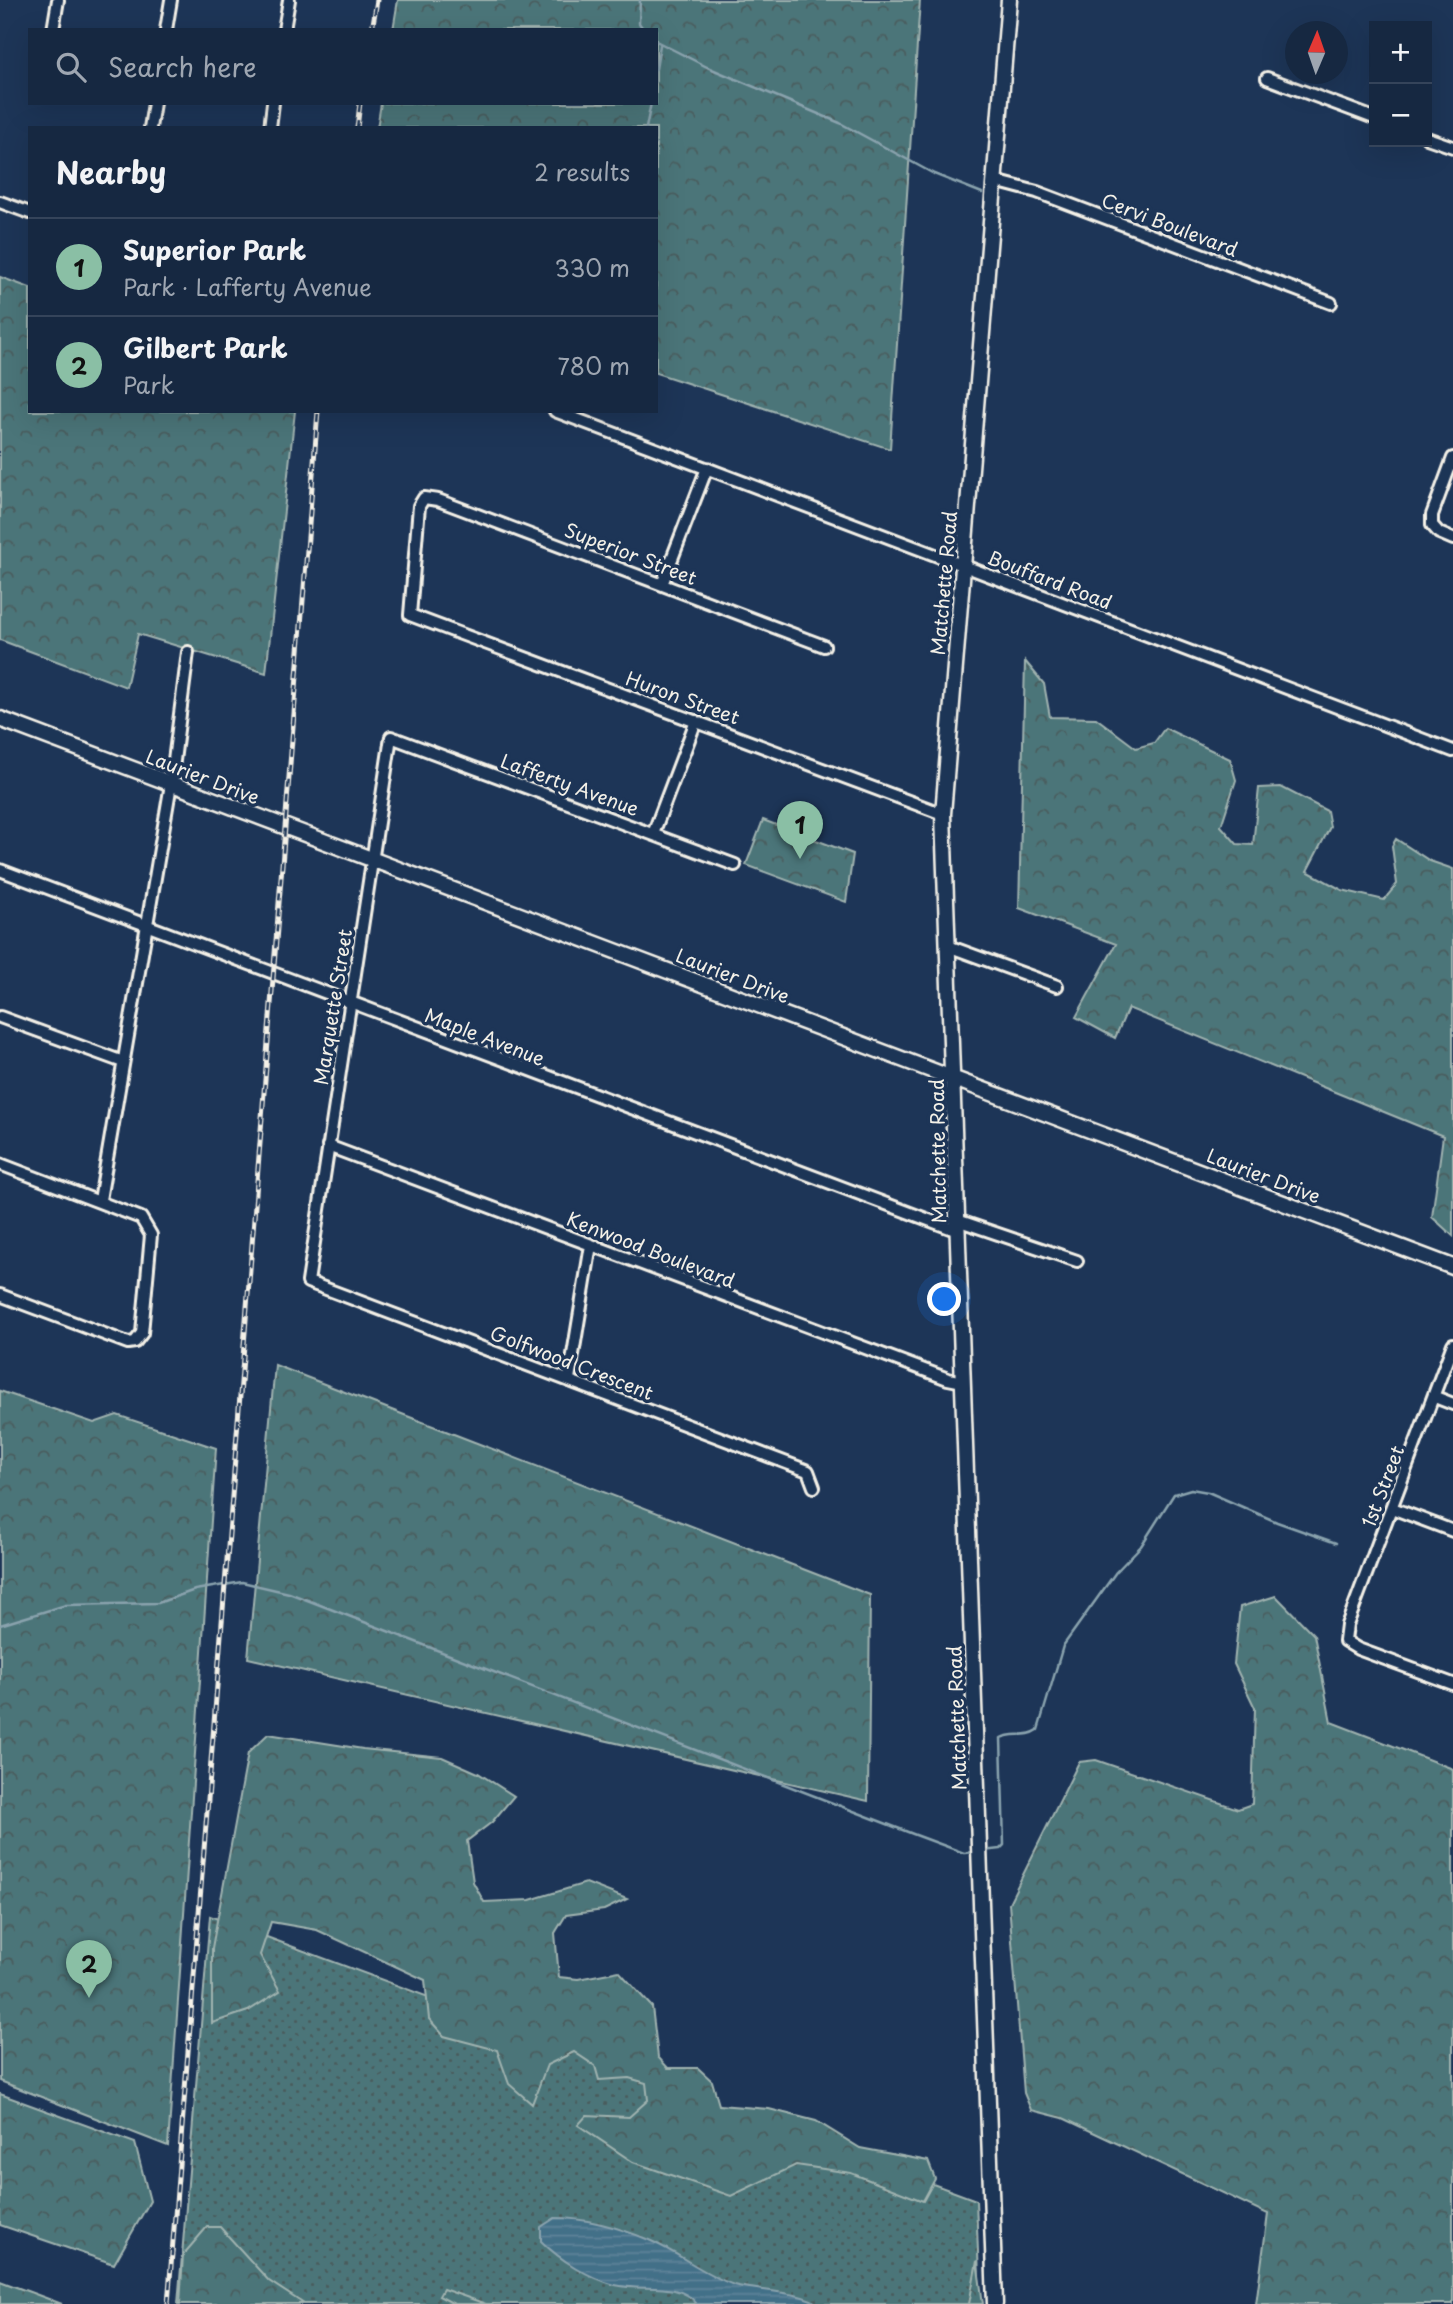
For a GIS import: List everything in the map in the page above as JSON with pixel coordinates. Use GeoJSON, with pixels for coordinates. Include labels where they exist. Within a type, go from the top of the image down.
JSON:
{"type":"FeatureCollection","features":[{"type":"Feature","properties":{"kind":"street"},"geometry":{"type":"LineString","coordinates":[[53,28],[58,0]]}},
{"type":"Feature","properties":{"kind":"street"},"geometry":{"type":"LineString","coordinates":[[166,28],[171,0]]}},
{"type":"Feature","properties":{"kind":"street"},"geometry":{"type":"LineString","coordinates":[[284,28],[289,0]]}},
{"type":"Feature","properties":{"kind":"street","name":"Matchette Road"},"geometry":{"type":"LineString","coordinates":[[995,2304],[943,814],[1009,0]]}},
{"type":"Feature","properties":{"kind":"street"},"geometry":{"type":"LineString","coordinates":[[1267,78],[1369,116]]}},
{"type":"Feature","properties":{"kind":"street"},"geometry":{"type":"LineString","coordinates":[[150,126],[154,105]]}},
{"type":"Feature","properties":{"kind":"street"},"geometry":{"type":"LineString","coordinates":[[270,126],[273,105]]}},
{"type":"Feature","properties":{"kind":"street"},"geometry":{"type":"LineString","coordinates":[[1432,140],[1453,147]]}},
{"type":"Feature","properties":{"kind":"street","name":"Cervi Boulevard"},"geometry":{"type":"LineString","coordinates":[[995,181],[1037,192],[1331,303]]}},
{"type":"Feature","properties":{"kind":"street"},"geometry":{"type":"LineString","coordinates":[[0,202],[28,213]]}},
{"type":"Feature","properties":{"kind":"street","name":"Bouffard Road"},"geometry":{"type":"LineString","coordinates":[[560,413],[1453,751]]}},
{"type":"Feature","properties":{"kind":"street"},"geometry":{"type":"LineString","coordinates":[[1453,458],[1432,515],[1432,525],[1438,533],[1453,539]]}},
{"type":"Feature","properties":{"kind":"street"},"geometry":{"type":"LineString","coordinates":[[663,582],[707,468]]}},
{"type":"Feature","properties":{"kind":"street","name":"Superior Street"},"geometry":{"type":"LineString","coordinates":[[410,615],[419,506],[425,498],[438,500],[663,582],[824,646]]}},
{"type":"Feature","properties":{"kind":"street","name":"Huron Street"},"geometry":{"type":"LineString","coordinates":[[410,615],[943,814]]}},
{"type":"Feature","properties":{"kind":"street"},"geometry":{"type":"LineString","coordinates":[[100,1200],[171,784],[188,652]]}},
{"type":"Feature","properties":{"kind":"street","name":"Laurier Drive"},"geometry":{"type":"LineString","coordinates":[[0,719],[1453,1267]]}},
{"type":"Feature","properties":{"kind":"street"},"geometry":{"type":"LineString","coordinates":[[653,834],[696,721]]}},
{"type":"Feature","properties":{"kind":"street","name":"Lafferty Avenue"},"geometry":{"type":"LineString","coordinates":[[391,737],[735,865]]}},
{"type":"Feature","properties":{"kind":"street","name":"Marquette Street"},"geometry":{"type":"LineString","coordinates":[[307,1282],[391,737]]}},
{"type":"Feature","properties":{"kind":"street","name":"Maple Avenue"},"geometry":{"type":"LineString","coordinates":[[0,870],[350,1004],[958,1225],[1077,1261]]}},
{"type":"Feature","properties":{"kind":"street"},"geometry":{"type":"LineString","coordinates":[[948,946],[1057,986]]}},
{"type":"Feature","properties":{"kind":"street"},"geometry":{"type":"LineString","coordinates":[[0,1017],[123,1062]]}},
{"type":"Feature","properties":{"kind":"street","name":"Kenwood Boulevard"},"geometry":{"type":"LineString","coordinates":[[328,1146],[948,1379],[963,1382]]}},
{"type":"Feature","properties":{"kind":"street"},"geometry":{"type":"LineString","coordinates":[[0,1164],[100,1200],[141,1218],[150,1235],[142,1333],[135,1342],[128,1343],[0,1295]]}},
{"type":"Feature","properties":{"kind":"street"},"geometry":{"type":"LineString","coordinates":[[569,1379],[591,1245]]}},
{"type":"Feature","properties":{"kind":"street","name":"Golfwood Crescent"},"geometry":{"type":"LineString","coordinates":[[307,1282],[808,1471],[814,1487]]}},
{"type":"Feature","properties":{"kind":"street","name":"1st Street"},"geometry":{"type":"LineString","coordinates":[[1453,1344],[1347,1625],[1345,1641],[1453,1684]]}},
{"type":"Feature","properties":{"kind":"street"},"geometry":{"type":"LineString","coordinates":[[1435,1397],[1453,1404]]}},
{"type":"Feature","properties":{"kind":"street"},"geometry":{"type":"LineString","coordinates":[[1392,1508],[1453,1531]]}},
{"type":"Feature","properties":{"kind":"green space"},"geometry":{"type":"Polygon","coordinates":[[[398,0],[920,0],[890,449],[658,374],[658,126],[377,126],[381,105],[658,105],[658,28],[393,28],[398,0]]]}},
{"type":"Feature","properties":{"kind":"green space"},"geometry":{"type":"Polygon","coordinates":[[[0,277],[28,287],[28,413],[295,413],[266,673],[138,634],[126,687],[0,640],[0,277]]]}},
{"type":"Feature","properties":{"kind":"green space"},"geometry":{"type":"Polygon","coordinates":[[[1025,661],[1044,684],[1050,717],[1096,718],[1136,748],[1154,743],[1165,728],[1230,759],[1236,780],[1221,826],[1237,844],[1253,845],[1259,788],[1281,787],[1327,811],[1330,827],[1307,871],[1342,890],[1384,900],[1397,884],[1392,846],[1396,839],[1430,861],[1453,869],[1453,1236],[1432,1217],[1443,1136],[1128,1008],[1115,1038],[1076,1017],[1116,944],[1019,908],[1025,661]]]}},
{"type":"Feature","properties":{"kind":"green space"},"geometry":{"type":"Polygon","coordinates":[[[763,820],[853,854],[846,902],[746,865],[763,820]]]}},
{"type":"Feature","properties":{"kind":"green space"},"geometry":{"type":"Polygon","coordinates":[[[275,1365],[870,1595],[868,1801],[248,1658],[275,1365]]]}},
{"type":"Feature","properties":{"kind":"green space"},"geometry":{"type":"Polygon","coordinates":[[[0,1391],[94,1423],[117,1415],[216,1448],[168,2146],[0,2081],[0,1391]]]}},
{"type":"Feature","properties":{"kind":"green space"},"geometry":{"type":"Polygon","coordinates":[[[1276,1596],[1314,1635],[1331,1722],[1453,1769],[1453,2304],[1256,2304],[1268,2214],[1063,2118],[1031,2110],[1024,2093],[1009,1903],[1079,1762],[1096,1760],[1238,1809],[1252,1804],[1255,1708],[1234,1664],[1240,1607],[1276,1596]]]}},
{"type":"Feature","properties":{"kind":"green space"},"geometry":{"type":"Polygon","coordinates":[[[268,1734],[363,1749],[442,1757],[478,1773],[514,1796],[492,1822],[467,1841],[473,1882],[484,1902],[530,1900],[586,1883],[627,1899],[604,1910],[566,1915],[555,1933],[559,1977],[578,1979],[619,1971],[652,2007],[658,2057],[668,2068],[698,2068],[712,2081],[719,2105],[769,2109],[816,2121],[860,2148],[928,2161],[935,2179],[923,2201],[851,2173],[796,2165],[731,2196],[633,2162],[578,2125],[587,2115],[629,2117],[648,2100],[646,2083],[629,2078],[599,2080],[595,2066],[574,2052],[547,2065],[532,2104],[509,2084],[497,2050],[444,2036],[429,2019],[425,1980],[317,1930],[271,1922],[260,1955],[280,1991],[248,2011],[212,2023],[212,1948],[248,1753],[268,1734]]]}},
{"type":"Feature","properties":{"kind":"green space"},"geometry":{"type":"Polygon","coordinates":[[[210,1916],[976,2200],[980,2304],[178,2304],[210,1916]]]}},
{"type":"Feature","properties":{"kind":"green space"},"geometry":{"type":"Polygon","coordinates":[[[0,2094],[135,2143],[150,2201],[114,2264],[0,2225],[0,2094]]]}},
{"type":"Feature","properties":{"kind":"green space"},"geometry":{"type":"Polygon","coordinates":[[[207,2227],[220,2227],[269,2281],[304,2304],[180,2304],[183,2255],[207,2227]]]}},
{"type":"Feature","properties":{"kind":"green space"},"geometry":{"type":"Polygon","coordinates":[[[977,2261],[983,2304],[969,2304],[977,2261]]]}},
{"type":"Feature","properties":{"kind":"green space"},"geometry":{"type":"Polygon","coordinates":[[[0,2281],[62,2304],[0,2304],[0,2281]]]}},
{"type":"Feature","properties":{"kind":"green space"},"geometry":{"type":"Polygon","coordinates":[[[443,2289],[486,2304],[454,2304],[439,2296],[443,2289]]]}},
{"type":"Feature","properties":{"kind":"water"},"geometry":{"type":"Polygon","coordinates":[[[555,2218],[603,2224],[626,2231],[660,2245],[734,2285],[792,2294],[816,2304],[697,2304],[680,2292],[670,2289],[626,2287],[605,2282],[575,2268],[541,2241],[541,2227],[555,2218]]]}},
{"type":"Feature","properties":{"kind":"waterway"},"geometry":{"type":"LineString","coordinates":[[640,0],[639,23],[643,28]]}},
{"type":"Feature","properties":{"kind":"waterway"},"geometry":{"type":"LineString","coordinates":[[658,42],[707,67],[840,123],[934,174],[982,193]]}},
{"type":"Feature","properties":{"kind":"waterway"},"geometry":{"type":"LineString","coordinates":[[658,57],[660,45]]}},
{"type":"Feature","properties":{"kind":"waterway"},"geometry":{"type":"LineString","coordinates":[[646,126],[651,105]]}},
{"type":"Feature","properties":{"kind":"waterway"},"geometry":{"type":"LineString","coordinates":[[983,1851],[1000,1849],[1004,1845],[1001,1738],[1038,1730],[1063,1646],[1116,1572],[1141,1546],[1174,1494],[1191,1489],[1208,1492],[1277,1522],[1336,1543]]}},
{"type":"Feature","properties":{"kind":"waterway"},"geometry":{"type":"LineString","coordinates":[[0,1625],[66,1605],[158,1603],[195,1590],[242,1582],[289,1593],[913,1834],[964,1853],[973,1852]]}},
{"type":"Feature","properties":{"kind":"railway"},"geometry":{"type":"LineString","coordinates":[[372,28],[377,0]]}},
{"type":"Feature","properties":{"kind":"railway"},"geometry":{"type":"LineString","coordinates":[[357,126],[360,105]]}},
{"type":"Feature","properties":{"kind":"railway"},"geometry":{"type":"LineString","coordinates":[[168,2304],[318,413]]}},
{"type":"Feature","properties":{"kind":"place","name":"Superior Park"},"geometry":{"type":"Point","coordinates":[800,859]}},
{"type":"Feature","properties":{"kind":"place","name":"Gilbert Park"},"geometry":{"type":"Point","coordinates":[89,1998]}}]}
